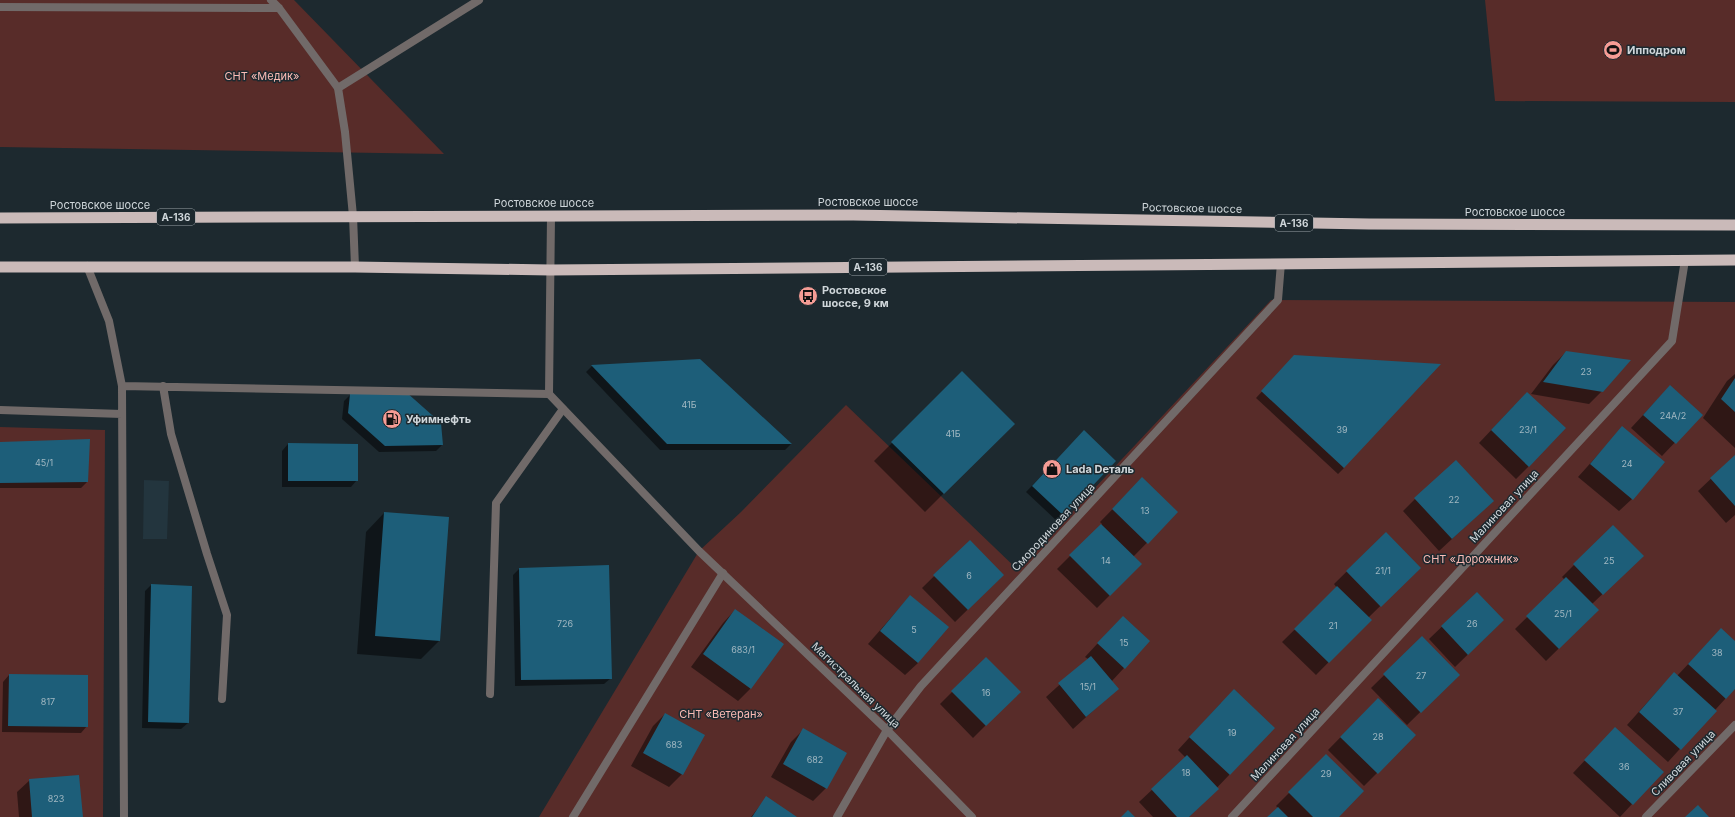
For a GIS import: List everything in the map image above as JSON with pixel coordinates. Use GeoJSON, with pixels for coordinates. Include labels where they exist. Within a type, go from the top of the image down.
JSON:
{"type":"FeatureCollection","features":[{"type":"Feature","properties":{"kind":"highway","name":"Ростовское шоссе"},"geometry":{"type":"LineString","coordinates":[[0,218],[935,215],[960,218],[1369,224],[1735,225]]}},
{"type":"Feature","properties":{"kind":"highway","name":"А-136"},"geometry":{"type":"LineString","coordinates":[[0,267],[355,267],[550,270],[1735,260]]}},
{"type":"Feature","properties":{"kind":"street"},"geometry":{"type":"LineString","coordinates":[[271,0],[279,8],[338,88],[345,132],[353,216],[355,267]]}},
{"type":"Feature","properties":{"kind":"street"},"geometry":{"type":"LineString","coordinates":[[338,88],[479,0]]}},
{"type":"Feature","properties":{"kind":"street"},"geometry":{"type":"LineString","coordinates":[[0,7],[279,8]]}},
{"type":"Feature","properties":{"kind":"street"},"geometry":{"type":"LineString","coordinates":[[122,386],[549,394],[551,216]]}},
{"type":"Feature","properties":{"kind":"street","name":"Малиновая улица"},"geometry":{"type":"LineString","coordinates":[[1232,817],[1672,341],[1685,260]]}},
{"type":"Feature","properties":{"kind":"street","name":"Смородиновая улица"},"geometry":{"type":"LineString","coordinates":[[837,817],[887,730],[921,686],[1278,300],[1281,263]]}},
{"type":"Feature","properties":{"kind":"street"},"geometry":{"type":"LineString","coordinates":[[87,266],[109,321],[122,386],[124,817]]}},
{"type":"Feature","properties":{"kind":"street"},"geometry":{"type":"LineString","coordinates":[[163,386],[171,434],[227,616],[222,699]]}},
{"type":"Feature","properties":{"kind":"street","name":"Магистральная улица"},"geometry":{"type":"LineString","coordinates":[[549,394],[699,551],[887,730],[972,817]]}},
{"type":"Feature","properties":{"kind":"street"},"geometry":{"type":"LineString","coordinates":[[490,694],[496,503],[563,409]]}},
{"type":"Feature","properties":{"kind":"street"},"geometry":{"type":"LineString","coordinates":[[0,410],[122,414]]}},
{"type":"Feature","properties":{"kind":"street"},"geometry":{"type":"LineString","coordinates":[[573,817],[723,573]]}},
{"type":"Feature","properties":{"kind":"street","name":"Сливовая улица"},"geometry":{"type":"LineString","coordinates":[[1646,817],[1735,725]]}},
{"type":"Feature","properties":{"kind":"shaded area"},"geometry":{"type":"Polygon","coordinates":[[[144,480],[169,481],[167,539],[143,539],[144,480]]]}},
{"type":"Feature","properties":{"kind":"green space","name":"СНТ «Медик»"},"geometry":{"type":"Polygon","coordinates":[[[0,0],[294,0],[444,154],[0,147],[0,0]]]}},
{"type":"Feature","properties":{"kind":"green space","name":"Ипподром"},"geometry":{"type":"Polygon","coordinates":[[[1485,0],[1735,0],[1735,102],[1495,101],[1485,0]]]}},
{"type":"Feature","properties":{"kind":"green space","name":"СНТ «Дорожник»"},"geometry":{"type":"Polygon","coordinates":[[[1271,300],[1735,302],[1735,817],[539,817],[699,551],[741,512],[846,405],[1018,570],[1271,300]]]}},
{"type":"Feature","properties":{"kind":"green space"},"geometry":{"type":"Polygon","coordinates":[[[0,427],[105,430],[103,817],[0,817],[0,427]]]}},
{"type":"Feature","properties":{"kind":"building"},"geometry":{"type":"Polygon","coordinates":[[[1566,351],[1631,360],[1603,392],[1543,382],[1566,351]]]}},
{"type":"Feature","properties":{"kind":"building"},"geometry":{"type":"Polygon","coordinates":[[[1294,355],[1441,364],[1344,468],[1261,391],[1294,355]]]}},
{"type":"Feature","properties":{"kind":"building"},"geometry":{"type":"Polygon","coordinates":[[[700,359],[792,444],[667,444],[591,365],[700,359]]]}},
{"type":"Feature","properties":{"kind":"building"},"geometry":{"type":"Polygon","coordinates":[[[962,371],[1015,424],[944,494],[891,442],[962,371]]]}},
{"type":"Feature","properties":{"kind":"building"},"geometry":{"type":"Polygon","coordinates":[[[1735,378],[1735,412],[1721,399],[1735,378]]]}},
{"type":"Feature","properties":{"kind":"building"},"geometry":{"type":"Polygon","coordinates":[[[1670,385],[1703,415],[1676,444],[1643,415],[1670,385]]]}},
{"type":"Feature","properties":{"kind":"building"},"geometry":{"type":"Polygon","coordinates":[[[406,392],[441,423],[443,445],[385,446],[348,413],[350,394],[406,392]]]}},
{"type":"Feature","properties":{"kind":"building"},"geometry":{"type":"Polygon","coordinates":[[[1527,392],[1566,428],[1529,467],[1491,430],[1527,392]]]}},
{"type":"Feature","properties":{"kind":"building"},"geometry":{"type":"Polygon","coordinates":[[[1622,426],[1665,462],[1633,500],[1590,464],[1622,426]]]}},
{"type":"Feature","properties":{"kind":"building"},"geometry":{"type":"Polygon","coordinates":[[[1084,430],[1116,461],[1064,516],[1032,486],[1084,430]]]}},
{"type":"Feature","properties":{"kind":"building"},"geometry":{"type":"Polygon","coordinates":[[[90,439],[88,482],[0,483],[0,442],[90,439]]]}},
{"type":"Feature","properties":{"kind":"building"},"geometry":{"type":"Polygon","coordinates":[[[288,443],[358,444],[358,481],[288,481],[288,443]]]}},
{"type":"Feature","properties":{"kind":"building"},"geometry":{"type":"Polygon","coordinates":[[[1735,455],[1735,506],[1710,478],[1735,455]]]}},
{"type":"Feature","properties":{"kind":"building"},"geometry":{"type":"Polygon","coordinates":[[[1456,460],[1494,501],[1452,539],[1414,498],[1456,460]]]}},
{"type":"Feature","properties":{"kind":"building"},"geometry":{"type":"Polygon","coordinates":[[[1142,477],[1178,512],[1148,544],[1112,509],[1142,477]]]}},
{"type":"Feature","properties":{"kind":"building"},"geometry":{"type":"Polygon","coordinates":[[[384,512],[449,517],[440,641],[375,636],[384,512]]]}},
{"type":"Feature","properties":{"kind":"building"},"geometry":{"type":"Polygon","coordinates":[[[1101,524],[1142,564],[1110,596],[1069,555],[1101,524]]]}},
{"type":"Feature","properties":{"kind":"building"},"geometry":{"type":"Polygon","coordinates":[[[1613,525],[1644,556],[1603,595],[1573,564],[1613,525]]]}},
{"type":"Feature","properties":{"kind":"building"},"geometry":{"type":"Polygon","coordinates":[[[1386,532],[1421,568],[1381,607],[1346,571],[1386,532]]]}},
{"type":"Feature","properties":{"kind":"building"},"geometry":{"type":"Polygon","coordinates":[[[970,540],[1004,575],[968,610],[933,575],[970,540]]]}},
{"type":"Feature","properties":{"kind":"building"},"geometry":{"type":"Polygon","coordinates":[[[609,565],[612,679],[521,680],[519,568],[609,565]]]}},
{"type":"Feature","properties":{"kind":"building"},"geometry":{"type":"Polygon","coordinates":[[[1566,577],[1599,610],[1559,649],[1526,616],[1566,577]]]}},
{"type":"Feature","properties":{"kind":"building"},"geometry":{"type":"Polygon","coordinates":[[[151,584],[192,586],[189,723],[148,722],[151,584]]]}},
{"type":"Feature","properties":{"kind":"building"},"geometry":{"type":"Polygon","coordinates":[[[1337,586],[1372,620],[1329,663],[1294,629],[1337,586]]]}},
{"type":"Feature","properties":{"kind":"building"},"geometry":{"type":"Polygon","coordinates":[[[1477,592],[1504,620],[1468,655],[1441,626],[1477,592]]]}},
{"type":"Feature","properties":{"kind":"building"},"geometry":{"type":"Polygon","coordinates":[[[910,595],[949,627],[918,663],[880,631],[910,595]]]}},
{"type":"Feature","properties":{"kind":"building"},"geometry":{"type":"Polygon","coordinates":[[[735,609],[784,644],[751,689],[703,654],[735,609]]]}},
{"type":"Feature","properties":{"kind":"building"},"geometry":{"type":"Polygon","coordinates":[[[1123,616],[1150,641],[1125,669],[1097,643],[1123,616]]]}},
{"type":"Feature","properties":{"kind":"building"},"geometry":{"type":"Polygon","coordinates":[[[1721,628],[1735,641],[1735,689],[1726,699],[1688,664],[1721,628]]]}},
{"type":"Feature","properties":{"kind":"building"},"geometry":{"type":"Polygon","coordinates":[[[1422,636],[1460,675],[1421,713],[1383,674],[1422,636]]]}},
{"type":"Feature","properties":{"kind":"building"},"geometry":{"type":"Polygon","coordinates":[[[1091,656],[1119,689],[1086,717],[1058,683],[1091,656]]]}},
{"type":"Feature","properties":{"kind":"building"},"geometry":{"type":"Polygon","coordinates":[[[986,657],[1021,692],[986,726],[951,691],[986,657]]]}},
{"type":"Feature","properties":{"kind":"building"},"geometry":{"type":"Polygon","coordinates":[[[1674,672],[1717,711],[1681,750],[1639,712],[1674,672]]]}},
{"type":"Feature","properties":{"kind":"building"},"geometry":{"type":"Polygon","coordinates":[[[9,674],[88,675],[88,727],[8,726],[9,674]]]}},
{"type":"Feature","properties":{"kind":"building"},"geometry":{"type":"Polygon","coordinates":[[[1234,689],[1275,728],[1230,775],[1189,737],[1234,689]]]}},
{"type":"Feature","properties":{"kind":"building"},"geometry":{"type":"Polygon","coordinates":[[[1378,698],[1416,735],[1378,774],[1340,737],[1378,698]]]}},
{"type":"Feature","properties":{"kind":"building"},"geometry":{"type":"Polygon","coordinates":[[[665,713],[705,735],[683,775],[643,753],[665,713]]]}},
{"type":"Feature","properties":{"kind":"building"},"geometry":{"type":"Polygon","coordinates":[[[1615,727],[1664,772],[1633,805],[1584,760],[1615,727]]]}},
{"type":"Feature","properties":{"kind":"building"},"geometry":{"type":"Polygon","coordinates":[[[803,728],[847,753],[827,789],[783,764],[803,728]]]}},
{"type":"Feature","properties":{"kind":"building"},"geometry":{"type":"Polygon","coordinates":[[[1326,754],[1364,791],[1339,817],[1313,817],[1288,792],[1326,754]]]}},
{"type":"Feature","properties":{"kind":"building"},"geometry":{"type":"Polygon","coordinates":[[[1187,755],[1219,789],[1189,817],[1177,817],[1151,789],[1187,755]]]}},
{"type":"Feature","properties":{"kind":"building"},"geometry":{"type":"Polygon","coordinates":[[[79,775],[83,817],[32,817],[29,779],[79,775]]]}},
{"type":"Feature","properties":{"kind":"building"},"geometry":{"type":"Polygon","coordinates":[[[766,796],[797,817],[752,817],[766,796]]]}},
{"type":"Feature","properties":{"kind":"building"},"geometry":{"type":"Polygon","coordinates":[[[1698,805],[1709,817],[1685,817],[1698,805]]]}},
{"type":"Feature","properties":{"kind":"building"},"geometry":{"type":"Polygon","coordinates":[[[1278,807],[1288,817],[1267,817],[1278,807]]]}},
{"type":"Feature","properties":{"kind":"building"},"geometry":{"type":"Polygon","coordinates":[[[1128,810],[1135,817],[1121,817],[1128,810]]]}},
{"type":"Feature","properties":{"kind":"place","name":"Ипподром"},"geometry":{"type":"Point","coordinates":[1613,50]}},
{"type":"Feature","properties":{"kind":"place","name":"Ростовское шоссе, 9 км"},"geometry":{"type":"Point","coordinates":[808,296]}},
{"type":"Feature","properties":{"kind":"place","name":"Уфимнефть"},"geometry":{"type":"Point","coordinates":[392,419]}},
{"type":"Feature","properties":{"kind":"place","name":"Lada Dеталь"},"geometry":{"type":"Point","coordinates":[1052,469]}},
{"type":"Feature","properties":{"kind":"park label","name":"СНТ «Ветеран»"},"geometry":{"type":"Point","coordinates":[721,714]}}]}
